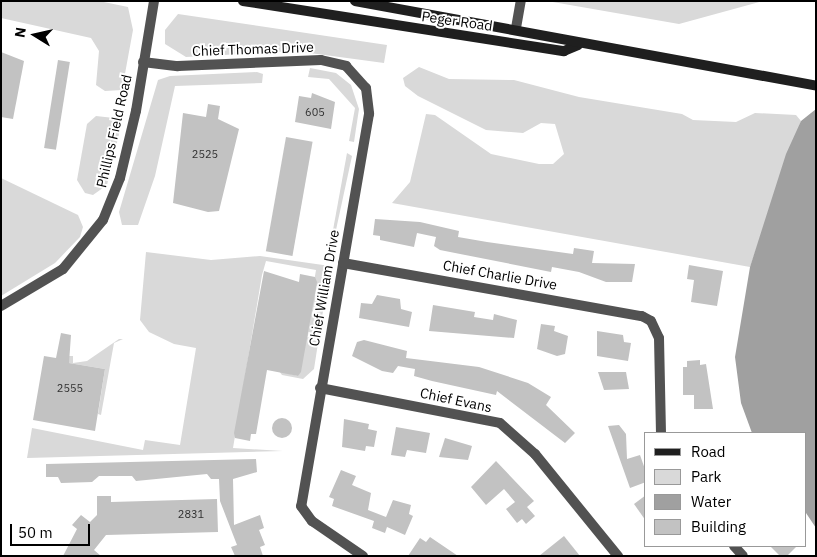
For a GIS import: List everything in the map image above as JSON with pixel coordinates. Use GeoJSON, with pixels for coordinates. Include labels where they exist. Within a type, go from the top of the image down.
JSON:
{"type":"FeatureCollection","features":[{"type":"Feature","properties":{"kind":"main road","name":"Peger Road"},"geometry":{"type":"LineString","coordinates":[[244,1],[564,51],[578,45]]}},
{"type":"Feature","properties":{"kind":"main road","name":"Peger Road"},"geometry":{"type":"LineString","coordinates":[[355,1],[516,28],[559,36],[578,45],[814,86]]}},
{"type":"Feature","properties":{"kind":"street","name":"Phillips Field Road"},"geometry":{"type":"LineString","coordinates":[[1,306],[63,269],[103,220],[124,163],[154,1]]}},
{"type":"Feature","properties":{"kind":"street"},"geometry":{"type":"LineString","coordinates":[[516,28],[521,1]]}},
{"type":"Feature","properties":{"kind":"street","name":"Chief Thomas Drive"},"geometry":{"type":"LineString","coordinates":[[144,62],[178,66],[312,59],[338,63],[359,76]]}},
{"type":"Feature","properties":{"kind":"street","name":"Chief William Drive"},"geometry":{"type":"LineString","coordinates":[[359,76],[369,96],[370,114],[320,388],[301,506],[312,521],[363,556]]}},
{"type":"Feature","properties":{"kind":"street","name":"Chief Charlie Drive"},"geometry":{"type":"LineString","coordinates":[[343,263],[630,311],[651,321],[659,338],[660,432]]}},
{"type":"Feature","properties":{"kind":"street","name":"Chief Evans"},"geometry":{"type":"LineString","coordinates":[[320,388],[500,423],[535,454],[618,556]]}},
{"type":"Feature","properties":{"kind":"green space"},"geometry":{"type":"Polygon","coordinates":[[[1,1],[99,1],[128,7],[133,30],[122,90],[105,91],[96,85],[99,51],[91,38],[1,18],[1,1]]]}},
{"type":"Feature","properties":{"kind":"green space"},"geometry":{"type":"Polygon","coordinates":[[[547,1],[763,1],[679,24],[547,1]]]}},
{"type":"Feature","properties":{"kind":"green space"},"geometry":{"type":"Polygon","coordinates":[[[178,14],[387,45],[384,63],[295,51],[186,57],[165,44],[165,30],[178,14]]]}},
{"type":"Feature","properties":{"kind":"green space"},"geometry":{"type":"Polygon","coordinates":[[[419,67],[449,79],[514,80],[579,97],[682,114],[693,120],[736,122],[755,113],[796,115],[801,121],[750,267],[392,203],[410,182],[426,114],[435,115],[491,154],[539,164],[553,164],[564,154],[555,124],[541,123],[523,133],[486,130],[418,96],[405,86],[403,78],[419,67]]]}},
{"type":"Feature","properties":{"kind":"green space"},"geometry":{"type":"Polygon","coordinates":[[[310,68],[336,73],[351,85],[359,109],[354,142],[349,141],[355,108],[329,79],[308,77],[310,68]]]}},
{"type":"Feature","properties":{"kind":"green space"},"geometry":{"type":"Polygon","coordinates":[[[257,72],[263,74],[262,83],[175,86],[155,176],[138,225],[122,225],[119,212],[158,80],[170,76],[257,72]]]}},
{"type":"Feature","properties":{"kind":"green space"},"geometry":{"type":"Polygon","coordinates":[[[96,116],[114,118],[120,130],[107,185],[93,195],[85,193],[77,180],[87,124],[96,116]]]}},
{"type":"Feature","properties":{"kind":"green space"},"geometry":{"type":"Polygon","coordinates":[[[347,153],[352,156],[331,253],[329,252],[347,153]]]}},
{"type":"Feature","properties":{"kind":"green space"},"geometry":{"type":"Polygon","coordinates":[[[1,178],[78,215],[83,227],[80,237],[55,263],[1,296],[1,178]]]}},
{"type":"Feature","properties":{"kind":"green space"},"geometry":{"type":"Polygon","coordinates":[[[146,252],[211,260],[260,256],[330,266],[314,369],[303,379],[282,375],[279,371],[298,376],[316,270],[266,261],[262,275],[233,448],[283,451],[27,458],[32,428],[143,450],[145,440],[180,445],[196,348],[174,344],[149,332],[140,320],[146,252]]]}},
{"type":"Feature","properties":{"kind":"green space"},"geometry":{"type":"Polygon","coordinates":[[[119,339],[123,339],[114,343],[101,415],[98,414],[105,369],[69,363],[68,356],[73,356],[73,363],[87,361],[119,339]]]}},
{"type":"Feature","properties":{"kind":"water"},"geometry":{"type":"Polygon","coordinates":[[[816,109],[816,528],[807,514],[807,432],[752,432],[741,403],[735,357],[750,267],[786,154],[801,121],[816,109]]]}},
{"type":"Feature","properties":{"kind":"building"},"geometry":{"type":"Polygon","coordinates":[[[1,52],[24,61],[13,119],[1,117],[1,52]]]}},
{"type":"Feature","properties":{"kind":"building"},"geometry":{"type":"Polygon","coordinates":[[[58,60],[70,62],[56,150],[44,148],[58,60]]]}},
{"type":"Feature","properties":{"kind":"building"},"geometry":{"type":"Polygon","coordinates":[[[312,93],[335,102],[331,129],[295,122],[299,96],[311,98],[312,93]]]}},
{"type":"Feature","properties":{"kind":"building"},"geometry":{"type":"Polygon","coordinates":[[[208,104],[220,106],[218,119],[239,129],[219,211],[208,212],[173,203],[183,113],[206,117],[208,104]]]}},
{"type":"Feature","properties":{"kind":"building"},"geometry":{"type":"Polygon","coordinates":[[[286,137],[313,142],[292,256],[266,251],[286,137]]]}},
{"type":"Feature","properties":{"kind":"building"},"geometry":{"type":"Polygon","coordinates":[[[375,219],[420,222],[459,231],[458,237],[487,242],[573,254],[574,248],[594,251],[592,263],[635,264],[632,282],[606,282],[579,272],[552,267],[551,272],[440,250],[434,246],[436,237],[417,233],[414,247],[380,240],[380,236],[373,235],[375,219]]]}},
{"type":"Feature","properties":{"kind":"building"},"geometry":{"type":"Polygon","coordinates":[[[689,265],[723,271],[717,306],[691,302],[694,280],[687,279],[689,265]]]}},
{"type":"Feature","properties":{"kind":"building"},"geometry":{"type":"Polygon","coordinates":[[[264,271],[299,282],[300,274],[315,277],[317,282],[301,372],[298,376],[267,370],[256,434],[251,434],[250,441],[235,438],[234,433],[264,271]]]}},
{"type":"Feature","properties":{"kind":"building"},"geometry":{"type":"Polygon","coordinates":[[[377,295],[400,299],[401,309],[412,312],[409,327],[359,318],[361,303],[372,304],[377,295]]]}},
{"type":"Feature","properties":{"kind":"building"},"geometry":{"type":"Polygon","coordinates":[[[433,305],[475,312],[474,317],[493,320],[494,314],[517,320],[514,338],[429,331],[433,305]]]}},
{"type":"Feature","properties":{"kind":"building"},"geometry":{"type":"Polygon","coordinates":[[[541,324],[555,326],[554,331],[568,336],[565,354],[557,356],[537,349],[541,324]]]}},
{"type":"Feature","properties":{"kind":"building"},"geometry":{"type":"Polygon","coordinates":[[[597,331],[623,335],[624,342],[631,343],[628,361],[597,356],[597,331]]]}},
{"type":"Feature","properties":{"kind":"building"},"geometry":{"type":"Polygon","coordinates":[[[61,333],[71,335],[69,363],[105,369],[95,431],[33,420],[44,356],[56,358],[61,333]]]}},
{"type":"Feature","properties":{"kind":"building"},"geometry":{"type":"Polygon","coordinates":[[[364,340],[407,351],[406,358],[479,367],[528,383],[551,397],[546,405],[575,433],[565,443],[497,391],[496,395],[432,381],[414,376],[415,369],[398,366],[393,373],[382,371],[352,356],[357,342],[364,340]]]}},
{"type":"Feature","properties":{"kind":"building"},"geometry":{"type":"Polygon","coordinates":[[[700,360],[700,365],[706,364],[713,409],[694,409],[694,395],[683,395],[683,367],[687,367],[687,361],[700,360]]]}},
{"type":"Feature","properties":{"kind":"building"},"geometry":{"type":"Polygon","coordinates":[[[598,372],[626,372],[629,389],[604,390],[598,372]]]}},
{"type":"Feature","properties":{"kind":"building"},"geometry":{"type":"Polygon","coordinates":[[[282,418],[289,421],[292,428],[289,435],[282,438],[275,435],[272,428],[275,421],[282,418]]]}},
{"type":"Feature","properties":{"kind":"building"},"geometry":{"type":"Polygon","coordinates":[[[344,419],[369,424],[368,429],[377,431],[374,447],[366,446],[365,451],[342,447],[344,419]]]}},
{"type":"Feature","properties":{"kind":"building"},"geometry":{"type":"Polygon","coordinates":[[[619,425],[626,434],[627,459],[640,455],[644,466],[644,483],[630,488],[608,426],[619,425]]]}},
{"type":"Feature","properties":{"kind":"building"},"geometry":{"type":"Polygon","coordinates":[[[396,427],[430,433],[426,453],[407,450],[405,457],[391,455],[396,427]]]}},
{"type":"Feature","properties":{"kind":"building"},"geometry":{"type":"Polygon","coordinates":[[[445,438],[472,446],[468,460],[439,457],[445,438]]]}},
{"type":"Feature","properties":{"kind":"building"},"geometry":{"type":"Polygon","coordinates":[[[256,459],[257,472],[233,479],[234,525],[260,515],[264,528],[259,530],[265,545],[260,547],[263,556],[235,556],[231,547],[237,545],[220,501],[219,479],[211,479],[207,474],[136,481],[132,476],[99,476],[92,482],[61,483],[58,477],[46,477],[46,464],[256,459]]]}},
{"type":"Feature","properties":{"kind":"building"},"geometry":{"type":"Polygon","coordinates":[[[496,461],[534,501],[527,507],[535,516],[526,524],[522,519],[517,523],[506,509],[515,502],[504,489],[486,505],[471,487],[496,461]]]}},
{"type":"Feature","properties":{"kind":"building"},"geometry":{"type":"Polygon","coordinates":[[[341,470],[356,476],[352,485],[371,493],[368,510],[386,517],[393,500],[411,505],[409,514],[413,516],[405,535],[387,527],[385,533],[372,528],[374,521],[332,506],[334,499],[329,497],[341,470]]]}},
{"type":"Feature","properties":{"kind":"building"},"geometry":{"type":"Polygon","coordinates":[[[97,496],[111,496],[111,502],[217,499],[218,532],[106,535],[94,550],[101,556],[63,556],[77,529],[72,525],[81,515],[90,522],[97,515],[97,496]]]}},
{"type":"Feature","properties":{"kind":"building"},"geometry":{"type":"Polygon","coordinates":[[[644,496],[644,518],[634,504],[644,496]]]}},
{"type":"Feature","properties":{"kind":"building"},"geometry":{"type":"Polygon","coordinates":[[[564,536],[580,556],[539,556],[564,536]]]}},
{"type":"Feature","properties":{"kind":"building"},"geometry":{"type":"Polygon","coordinates":[[[430,537],[458,556],[408,556],[420,538],[426,542],[430,537]]]}},
{"type":"Feature","properties":{"kind":"building"},"geometry":{"type":"Polygon","coordinates":[[[771,547],[796,547],[787,556],[780,556],[771,547]]]}}]}
